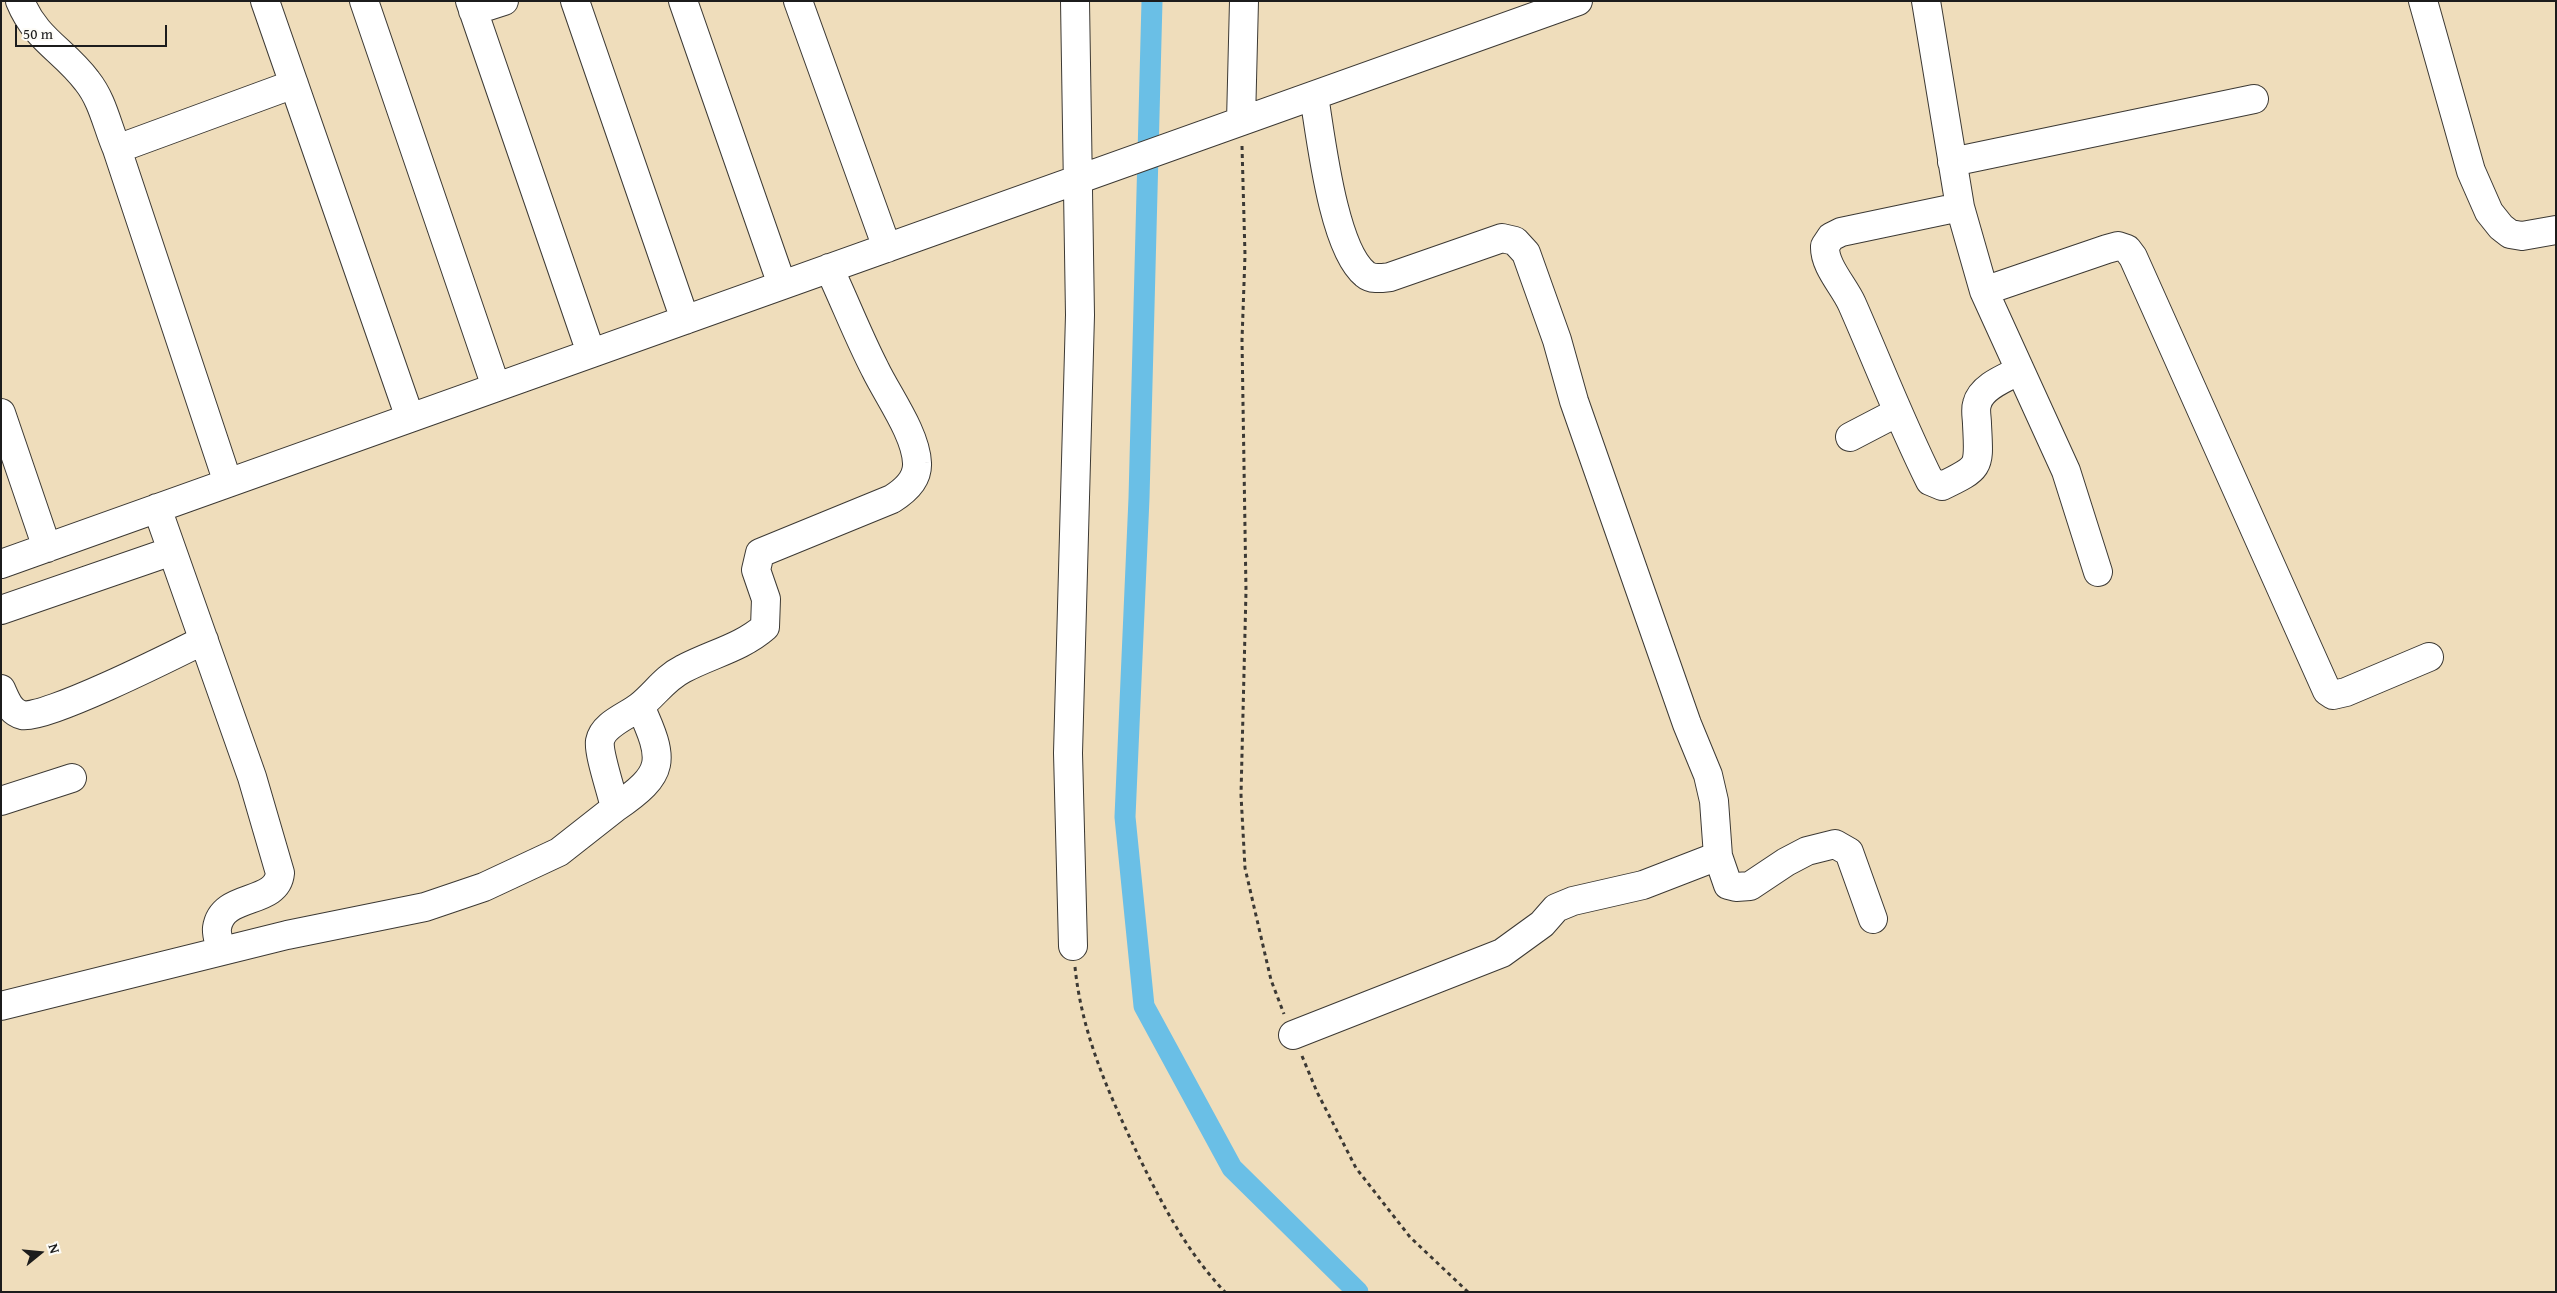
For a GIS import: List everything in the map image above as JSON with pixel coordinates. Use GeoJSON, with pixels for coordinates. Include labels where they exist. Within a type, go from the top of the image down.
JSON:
{"type":"FeatureCollection","features":[{"type":"Feature","properties":{"kind":"street"},"geometry":{"type":"LineString","coordinates":[[20,1],[33,27],[80,71],[92,87],[107,118],[228,483]]}},
{"type":"Feature","properties":{"kind":"street"},"geometry":{"type":"LineString","coordinates":[[265,1],[410,418]]}},
{"type":"Feature","properties":{"kind":"street"},"geometry":{"type":"LineString","coordinates":[[364,1],[496,387]]}},
{"type":"Feature","properties":{"kind":"street"},"geometry":{"type":"LineString","coordinates":[[504,1],[471,6],[592,353]]}},
{"type":"Feature","properties":{"kind":"street"},"geometry":{"type":"LineString","coordinates":[[574,1],[685,320]]}},
{"type":"Feature","properties":{"kind":"street"},"geometry":{"type":"LineString","coordinates":[[683,1],[782,285]]}},
{"type":"Feature","properties":{"kind":"street"},"geometry":{"type":"LineString","coordinates":[[798,1],[887,248]]}},
{"type":"Feature","properties":{"kind":"street"},"geometry":{"type":"LineString","coordinates":[[1073,946],[1068,753],[1080,315],[1075,1]]}},
{"type":"Feature","properties":{"kind":"street"},"geometry":{"type":"LineString","coordinates":[[1241,121],[1244,1]]}},
{"type":"Feature","properties":{"kind":"street"},"geometry":{"type":"LineString","coordinates":[[1,564],[1578,1]]}},
{"type":"Feature","properties":{"kind":"street"},"geometry":{"type":"LineString","coordinates":[[1926,1],[1960,207],[1984,291],[2066,471],[2098,572]]}},
{"type":"Feature","properties":{"kind":"street"},"geometry":{"type":"LineString","coordinates":[[2423,1],[2471,171],[2489,212],[2501,227],[2510,234],[2522,236],[2556,230]]}},
{"type":"Feature","properties":{"kind":"street"},"geometry":{"type":"LineString","coordinates":[[117,148],[294,84]]}},
{"type":"Feature","properties":{"kind":"street"},"geometry":{"type":"LineString","coordinates":[[1314,96],[1325,165],[1340,224],[1348,250],[1357,266],[1366,276],[1378,279],[1390,277],[1502,238],[1515,241],[1526,253],[1557,340],[1574,401],[1687,724],[1708,775],[1714,801],[1718,856],[1728,885],[1736,887],[1750,886],[1793,858],[1819,847],[1835,844],[1849,852],[1872,919]]}},
{"type":"Feature","properties":{"kind":"street"},"geometry":{"type":"LineString","coordinates":[[1952,162],[2254,99]]}},
{"type":"Feature","properties":{"kind":"street"},"geometry":{"type":"LineString","coordinates":[[1960,207],[1841,232],[1831,237],[1825,246],[1827,259],[1851,302],[1930,481],[1942,486],[1965,476],[1976,465],[1980,452],[1977,403],[1986,390],[2019,371]]}},
{"type":"Feature","properties":{"kind":"street"},"geometry":{"type":"LineString","coordinates":[[1984,291],[2107,249],[2118,246],[2127,249],[2173,343],[2327,691],[2333,695],[2346,692],[2429,657]]}},
{"type":"Feature","properties":{"kind":"street"},"geometry":{"type":"LineString","coordinates":[[615,808],[601,755],[600,740],[606,730],[640,706],[667,679],[683,669],[740,645],[765,627],[766,599],[756,570],[760,553],[892,499],[906,489],[916,476],[917,464],[912,442],[874,369],[829,268]]}},
{"type":"Feature","properties":{"kind":"street"},"geometry":{"type":"LineString","coordinates":[[1850,437],[1898,412]]}},
{"type":"Feature","properties":{"kind":"street"},"geometry":{"type":"LineString","coordinates":[[1,413],[47,548]]}},
{"type":"Feature","properties":{"kind":"street"},"geometry":{"type":"LineString","coordinates":[[157,508],[252,777],[280,873],[276,886],[270,892],[246,899],[225,913],[217,928],[221,951]]}},
{"type":"Feature","properties":{"kind":"street"},"geometry":{"type":"LineString","coordinates":[[1,610],[172,551]]}},
{"type":"Feature","properties":{"kind":"street"},"geometry":{"type":"LineString","coordinates":[[1,690],[14,712],[24,716],[34,714],[79,699],[204,640]]}},
{"type":"Feature","properties":{"kind":"street"},"geometry":{"type":"LineString","coordinates":[[1,1006],[221,951],[425,907],[484,887],[559,852],[641,790],[656,767],[658,754],[653,734],[640,706]]}},
{"type":"Feature","properties":{"kind":"street"},"geometry":{"type":"LineString","coordinates":[[1,801],[72,778]]}},
{"type":"Feature","properties":{"kind":"street"},"geometry":{"type":"LineString","coordinates":[[1293,1035],[1502,953],[1542,924],[1556,908],[1573,901],[1644,885],[1718,856]]}},
{"type":"Feature","properties":{"kind":"path"},"geometry":{"type":"LineString","coordinates":[[1241,121],[1246,255],[1242,340],[1246,591],[1241,795],[1246,868],[1255,917],[1271,980],[1293,1035],[1317,1092],[1356,1168],[1410,1237],[1468,1292]]}},
{"type":"Feature","properties":{"kind":"path"},"geometry":{"type":"LineString","coordinates":[[1073,946],[1078,989],[1087,1032],[1100,1073],[1174,1225],[1225,1292]]}},
{"type":"Feature","properties":{"kind":"waterway"},"geometry":{"type":"LineString","coordinates":[[1152,1],[1139,498],[1125,817],[1144,1006],[1232,1168],[1358,1292]]}}]}
